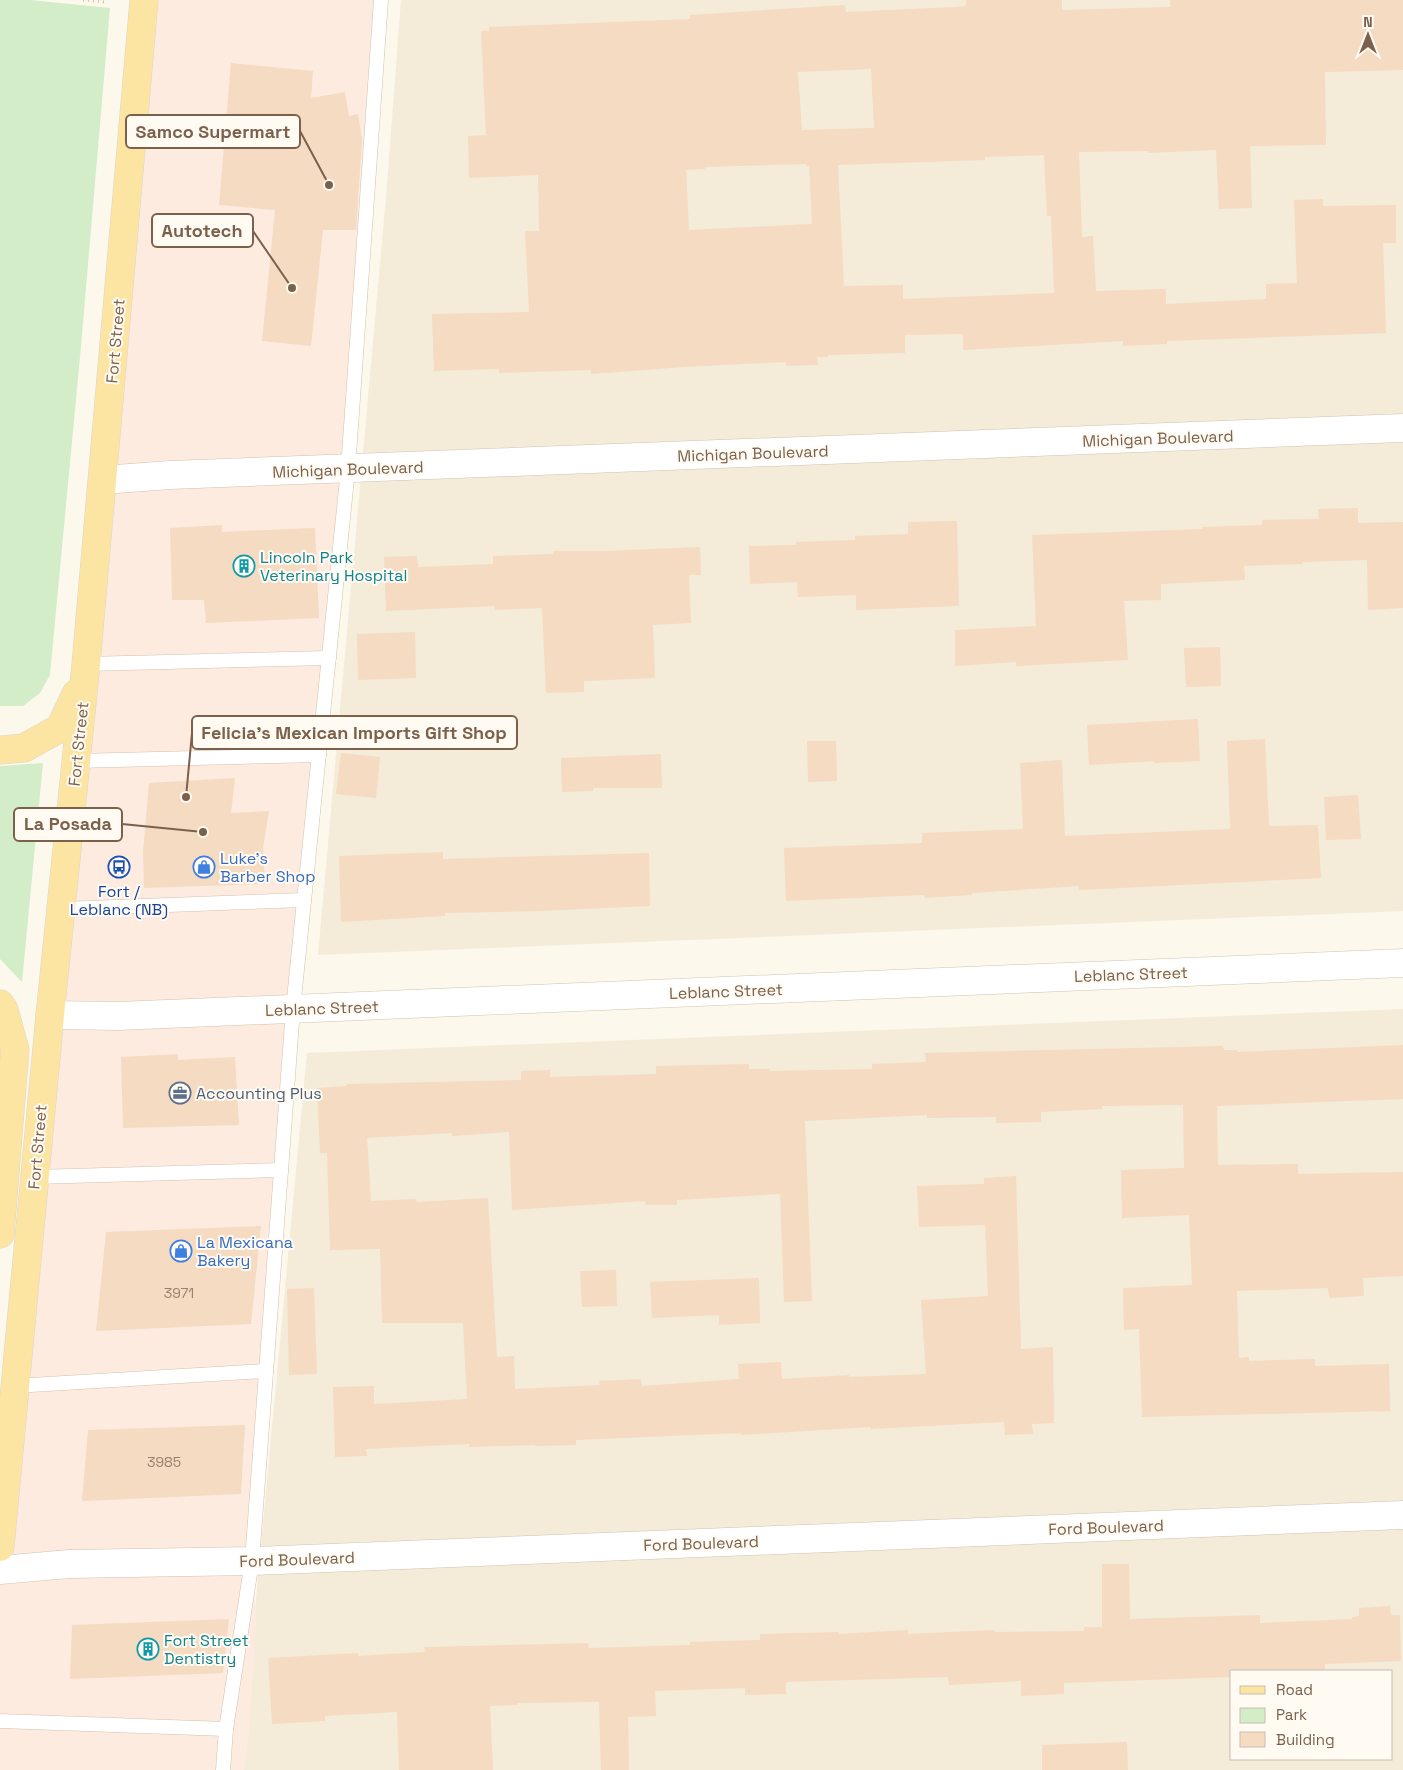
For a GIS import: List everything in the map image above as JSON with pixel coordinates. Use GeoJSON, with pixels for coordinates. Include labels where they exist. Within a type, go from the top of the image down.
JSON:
{"type":"FeatureCollection","features":[{"type":"Feature","properties":{"kind":"main road","name":"Fort Street"},"geometry":{"type":"LineString","coordinates":[[0,1547],[34,1177],[86,669],[144,0]]}},
{"type":"Feature","properties":{"kind":"main road"},"geometry":{"type":"LineString","coordinates":[[0,750],[24,748],[60,728],[86,669]]}},
{"type":"Feature","properties":{"kind":"main road"},"geometry":{"type":"LineString","coordinates":[[0,1004],[4,1010],[16,1050],[0,1234]]}},
{"type":"Feature","properties":{"kind":"street","name":"Michigan Boulevard"},"geometry":{"type":"LineString","coordinates":[[103,480],[170,475],[1403,428]]}},
{"type":"Feature","properties":{"kind":"street","name":"Leblanc Street"},"geometry":{"type":"LineString","coordinates":[[50,1015],[118,1016],[1403,963]]}},
{"type":"Feature","properties":{"kind":"street","name":"Ford Boulevard"},"geometry":{"type":"LineString","coordinates":[[0,1570],[69,1564],[252,1562],[1403,1515]]}},
{"type":"Feature","properties":{"kind":"lane"},"geometry":{"type":"LineString","coordinates":[[223,1770],[226,1729],[252,1562],[293,1009],[348,469],[381,0]]}},
{"type":"Feature","properties":{"kind":"lane"},"geometry":{"type":"LineString","coordinates":[[86,669],[329,658]]}},
{"type":"Feature","properties":{"kind":"lane"},"geometry":{"type":"LineString","coordinates":[[76,761],[319,756]]}},
{"type":"Feature","properties":{"kind":"lane"},"geometry":{"type":"LineString","coordinates":[[61,909],[304,900]]}},
{"type":"Feature","properties":{"kind":"lane"},"geometry":{"type":"LineString","coordinates":[[34,1177],[281,1170]]}},
{"type":"Feature","properties":{"kind":"lane"},"geometry":{"type":"LineString","coordinates":[[14,1386],[266,1371]]}},
{"type":"Feature","properties":{"kind":"lane"},"geometry":{"type":"LineString","coordinates":[[0,1721],[226,1729]]}},
{"type":"Feature","properties":{"kind":"path"},"geometry":{"type":"LineString","coordinates":[[83,0],[105,2]]}},
{"type":"Feature","properties":{"kind":"shaded area"},"geometry":{"type":"Polygon","coordinates":[[[144,0],[381,0],[348,469],[293,1009],[252,1561],[256,1618],[250,1724],[244,1770],[0,1770],[0,1550],[144,0]]]}},
{"type":"Feature","properties":{"kind":"shaded area"},"geometry":{"type":"Polygon","coordinates":[[[401,0],[1403,0],[1403,911],[318,955],[386,197],[401,0]]]}},
{"type":"Feature","properties":{"kind":"shaded area"},"geometry":{"type":"Polygon","coordinates":[[[1403,1009],[1403,1770],[240,1770],[307,1053],[1403,1009]]]}},
{"type":"Feature","properties":{"kind":"green space"},"geometry":{"type":"Polygon","coordinates":[[[0,0],[30,0],[110,8],[50,675],[40,693],[23,706],[0,706],[0,0]]]}},
{"type":"Feature","properties":{"kind":"green space"},"geometry":{"type":"Polygon","coordinates":[[[43,763],[22,982],[0,959],[0,766],[43,763]]]}},
{"type":"Feature","properties":{"kind":"building"},"geometry":{"type":"Polygon","coordinates":[[[966,0],[1062,0],[1062,10],[1170,7],[1170,0],[1403,0],[1403,70],[1325,72],[1326,145],[1250,146],[1252,208],[1219,209],[1216,150],[1148,153],[1148,151],[1079,152],[1082,237],[1093,236],[1096,291],[1166,289],[1166,304],[1266,299],[1266,284],[1297,283],[1294,200],[1323,199],[1323,206],[1396,205],[1396,243],[1383,243],[1386,333],[1167,341],[1167,344],[1123,346],[1123,341],[963,350],[963,334],[905,335],[905,353],[828,355],[828,357],[817,357],[818,365],[786,366],[786,362],[591,374],[591,370],[499,373],[499,369],[434,371],[432,314],[529,312],[525,231],[539,231],[538,175],[469,178],[468,136],[486,135],[481,31],[489,31],[489,27],[690,19],[690,15],[845,5],[846,12],[966,6],[966,0]],[[871,69],[798,72],[802,130],[874,128],[871,69]],[[1044,155],[985,157],[985,160],[838,165],[844,286],[903,285],[903,299],[1054,293],[1051,216],[1047,216],[1044,155]],[[806,164],[705,167],[705,169],[686,170],[689,230],[812,224],[809,166],[806,166],[806,164]]]}},
{"type":"Feature","properties":{"kind":"building"},"geometry":{"type":"Polygon","coordinates":[[[231,63],[313,71],[311,98],[345,92],[349,116],[358,114],[362,140],[356,230],[323,230],[311,346],[262,341],[275,210],[219,205],[231,63]]]}},
{"type":"Feature","properties":{"kind":"building"},"geometry":{"type":"Polygon","coordinates":[[[1358,508],[1358,523],[1403,522],[1403,608],[1368,610],[1367,560],[1244,566],[1245,580],[1161,584],[1161,600],[1124,601],[1128,660],[1016,666],[1016,662],[955,666],[955,630],[1036,626],[1032,535],[1262,525],[1262,520],[1319,519],[1318,509],[1358,508]]]}},
{"type":"Feature","properties":{"kind":"building"},"geometry":{"type":"Polygon","coordinates":[[[957,521],[959,606],[856,610],[856,595],[798,597],[797,582],[750,584],[749,546],[796,545],[796,542],[855,540],[855,536],[908,534],[908,522],[957,521]]]}},
{"type":"Feature","properties":{"kind":"building","name":"Lincoln Park Veterinary Hospital"},"geometry":{"type":"Polygon","coordinates":[[[222,525],[222,532],[315,528],[319,618],[206,623],[204,600],[172,600],[170,528],[222,525]]]}},
{"type":"Feature","properties":{"kind":"building"},"geometry":{"type":"Polygon","coordinates":[[[700,547],[701,575],[689,575],[691,623],[653,625],[655,678],[584,681],[584,692],[546,693],[542,608],[495,610],[495,606],[386,611],[384,557],[417,556],[418,567],[493,564],[493,556],[553,554],[553,551],[700,547]]]}},
{"type":"Feature","properties":{"kind":"building"},"geometry":{"type":"Polygon","coordinates":[[[415,632],[416,678],[358,680],[357,634],[415,632]]]}},
{"type":"Feature","properties":{"kind":"building"},"geometry":{"type":"Polygon","coordinates":[[[1220,647],[1221,686],[1186,687],[1184,648],[1220,647]]]}},
{"type":"Feature","properties":{"kind":"building"},"geometry":{"type":"Polygon","coordinates":[[[1198,719],[1200,761],[1154,763],[1154,761],[1089,765],[1087,725],[1198,719]]]}},
{"type":"Feature","properties":{"kind":"building"},"geometry":{"type":"Polygon","coordinates":[[[1265,739],[1269,826],[1318,825],[1321,878],[1079,890],[1079,886],[925,898],[924,895],[786,901],[784,848],[922,843],[922,833],[1023,829],[1020,763],[1062,760],[1065,836],[1230,829],[1227,741],[1265,739]]]}},
{"type":"Feature","properties":{"kind":"building"},"geometry":{"type":"Polygon","coordinates":[[[807,741],[836,741],[837,781],[808,782],[807,741]]]}},
{"type":"Feature","properties":{"kind":"building"},"geometry":{"type":"Polygon","coordinates":[[[341,753],[380,757],[376,798],[336,794],[341,753]]]}},
{"type":"Feature","properties":{"kind":"building"},"geometry":{"type":"Polygon","coordinates":[[[661,754],[662,788],[593,788],[593,791],[562,792],[561,758],[661,754]]]}},
{"type":"Feature","properties":{"kind":"building"},"geometry":{"type":"Polygon","coordinates":[[[235,778],[231,813],[269,811],[263,848],[265,884],[144,888],[143,852],[149,783],[235,778]]]}},
{"type":"Feature","properties":{"kind":"building"},"geometry":{"type":"Polygon","coordinates":[[[1358,795],[1361,839],[1326,840],[1324,797],[1358,795]]]}},
{"type":"Feature","properties":{"kind":"building"},"geometry":{"type":"Polygon","coordinates":[[[443,852],[443,859],[649,853],[650,906],[445,913],[445,916],[341,922],[339,856],[443,852]]]}},
{"type":"Feature","properties":{"kind":"building"},"geometry":{"type":"Polygon","coordinates":[[[1403,1045],[1403,1099],[1217,1106],[1218,1165],[1298,1164],[1298,1174],[1403,1172],[1403,1276],[1363,1278],[1364,1296],[1329,1298],[1328,1288],[1237,1291],[1239,1358],[1249,1357],[1249,1361],[1315,1359],[1315,1366],[1389,1364],[1390,1411],[1142,1417],[1139,1329],[1124,1330],[1123,1288],[1192,1285],[1189,1215],[1122,1218],[1121,1170],[1184,1168],[1183,1105],[1102,1106],[1102,1109],[1041,1112],[1041,1122],[996,1123],[996,1117],[927,1118],[927,1115],[805,1121],[812,1301],[784,1302],[780,1194],[677,1200],[677,1205],[646,1205],[645,1201],[512,1210],[509,1132],[452,1136],[452,1133],[367,1138],[371,1201],[416,1199],[417,1202],[488,1198],[497,1357],[514,1356],[515,1389],[600,1385],[599,1381],[641,1379],[642,1386],[739,1379],[738,1364],[781,1362],[782,1379],[849,1375],[849,1377],[926,1374],[921,1300],[988,1296],[985,1225],[919,1227],[917,1186],[984,1184],[984,1178],[1016,1176],[1021,1349],[1053,1347],[1054,1423],[1032,1424],[1033,1434],[1005,1435],[1004,1422],[871,1429],[871,1427],[741,1435],[741,1433],[576,1440],[576,1445],[469,1447],[469,1444],[366,1449],[367,1456],[335,1457],[333,1387],[374,1386],[374,1404],[467,1399],[463,1323],[382,1323],[380,1249],[330,1250],[327,1153],[320,1153],[317,1088],[347,1086],[347,1084],[521,1080],[521,1071],[550,1070],[550,1077],[656,1074],[656,1066],[749,1064],[749,1069],[770,1069],[770,1071],[872,1069],[872,1064],[926,1062],[925,1053],[1223,1046],[1224,1050],[1237,1050],[1237,1052],[1403,1045]]]}},
{"type":"Feature","properties":{"kind":"building","name":"Accounting Plus"},"geometry":{"type":"Polygon","coordinates":[[[178,1054],[178,1060],[235,1057],[239,1125],[123,1128],[121,1057],[178,1054]]]}},
{"type":"Feature","properties":{"kind":"building"},"geometry":{"type":"Polygon","coordinates":[[[261,1226],[251,1324],[96,1331],[106,1232],[261,1226]]]}},
{"type":"Feature","properties":{"kind":"building"},"geometry":{"type":"Polygon","coordinates":[[[616,1270],[617,1306],[582,1307],[580,1271],[616,1270]]]}},
{"type":"Feature","properties":{"kind":"building"},"geometry":{"type":"Polygon","coordinates":[[[759,1278],[760,1323],[719,1325],[719,1315],[652,1318],[650,1282],[759,1278]]]}},
{"type":"Feature","properties":{"kind":"building"},"geometry":{"type":"Polygon","coordinates":[[[314,1288],[317,1374],[289,1375],[287,1289],[314,1288]]]}},
{"type":"Feature","properties":{"kind":"building"},"geometry":{"type":"Polygon","coordinates":[[[245,1425],[241,1494],[82,1501],[88,1430],[245,1425]]]}},
{"type":"Feature","properties":{"kind":"building"},"geometry":{"type":"Polygon","coordinates":[[[1102,1564],[1129,1564],[1130,1619],[1260,1615],[1260,1623],[1352,1619],[1352,1617],[1359,1616],[1359,1608],[1390,1606],[1391,1615],[1400,1615],[1401,1661],[1325,1664],[1325,1670],[1230,1670],[1230,1677],[1064,1683],[1064,1694],[1021,1696],[1021,1681],[949,1685],[948,1677],[786,1682],[786,1694],[745,1695],[745,1688],[655,1691],[656,1716],[628,1717],[629,1770],[601,1770],[599,1702],[518,1703],[518,1705],[490,1706],[493,1770],[399,1770],[397,1712],[325,1716],[325,1721],[272,1724],[268,1658],[358,1653],[358,1656],[425,1652],[424,1647],[588,1643],[589,1648],[690,1645],[690,1642],[760,1640],[760,1634],[839,1632],[839,1634],[908,1630],[908,1634],[994,1630],[995,1632],[1084,1631],[1084,1627],[1102,1627],[1102,1564]]]}},
{"type":"Feature","properties":{"kind":"building","name":"Fort Street Dentistry"},"geometry":{"type":"Polygon","coordinates":[[[229,1619],[223,1673],[70,1679],[72,1625],[229,1619]]]}},
{"type":"Feature","properties":{"kind":"building"},"geometry":{"type":"Polygon","coordinates":[[[1127,1742],[1128,1770],[1042,1770],[1042,1745],[1127,1742]]]}},
{"type":"Feature","properties":{"kind":"place","name":"Samco Supermart"},"geometry":{"type":"Point","coordinates":[329,185]}},
{"type":"Feature","properties":{"kind":"place","name":"Autotech"},"geometry":{"type":"Point","coordinates":[292,288]}},
{"type":"Feature","properties":{"kind":"place","name":"Lincoln Park Veterinary Hospital"},"geometry":{"type":"Point","coordinates":[244,566]}},
{"type":"Feature","properties":{"kind":"place","name":"Felicia's Mexican Imports Gift Shop"},"geometry":{"type":"Point","coordinates":[186,797]}},
{"type":"Feature","properties":{"kind":"place","name":"La Posada"},"geometry":{"type":"Point","coordinates":[203,832]}},
{"type":"Feature","properties":{"kind":"place","name":"Fort / Leblanc (NB)"},"geometry":{"type":"Point","coordinates":[119,867]}},
{"type":"Feature","properties":{"kind":"place","name":"Luke's Barber Shop"},"geometry":{"type":"Point","coordinates":[204,867]}},
{"type":"Feature","properties":{"kind":"place","name":"Accounting Plus"},"geometry":{"type":"Point","coordinates":[180,1093]}},
{"type":"Feature","properties":{"kind":"place","name":"La Mexicana Bakery"},"geometry":{"type":"Point","coordinates":[181,1251]}},
{"type":"Feature","properties":{"kind":"place","name":"Fort Street Dentistry"},"geometry":{"type":"Point","coordinates":[148,1649]}}]}
